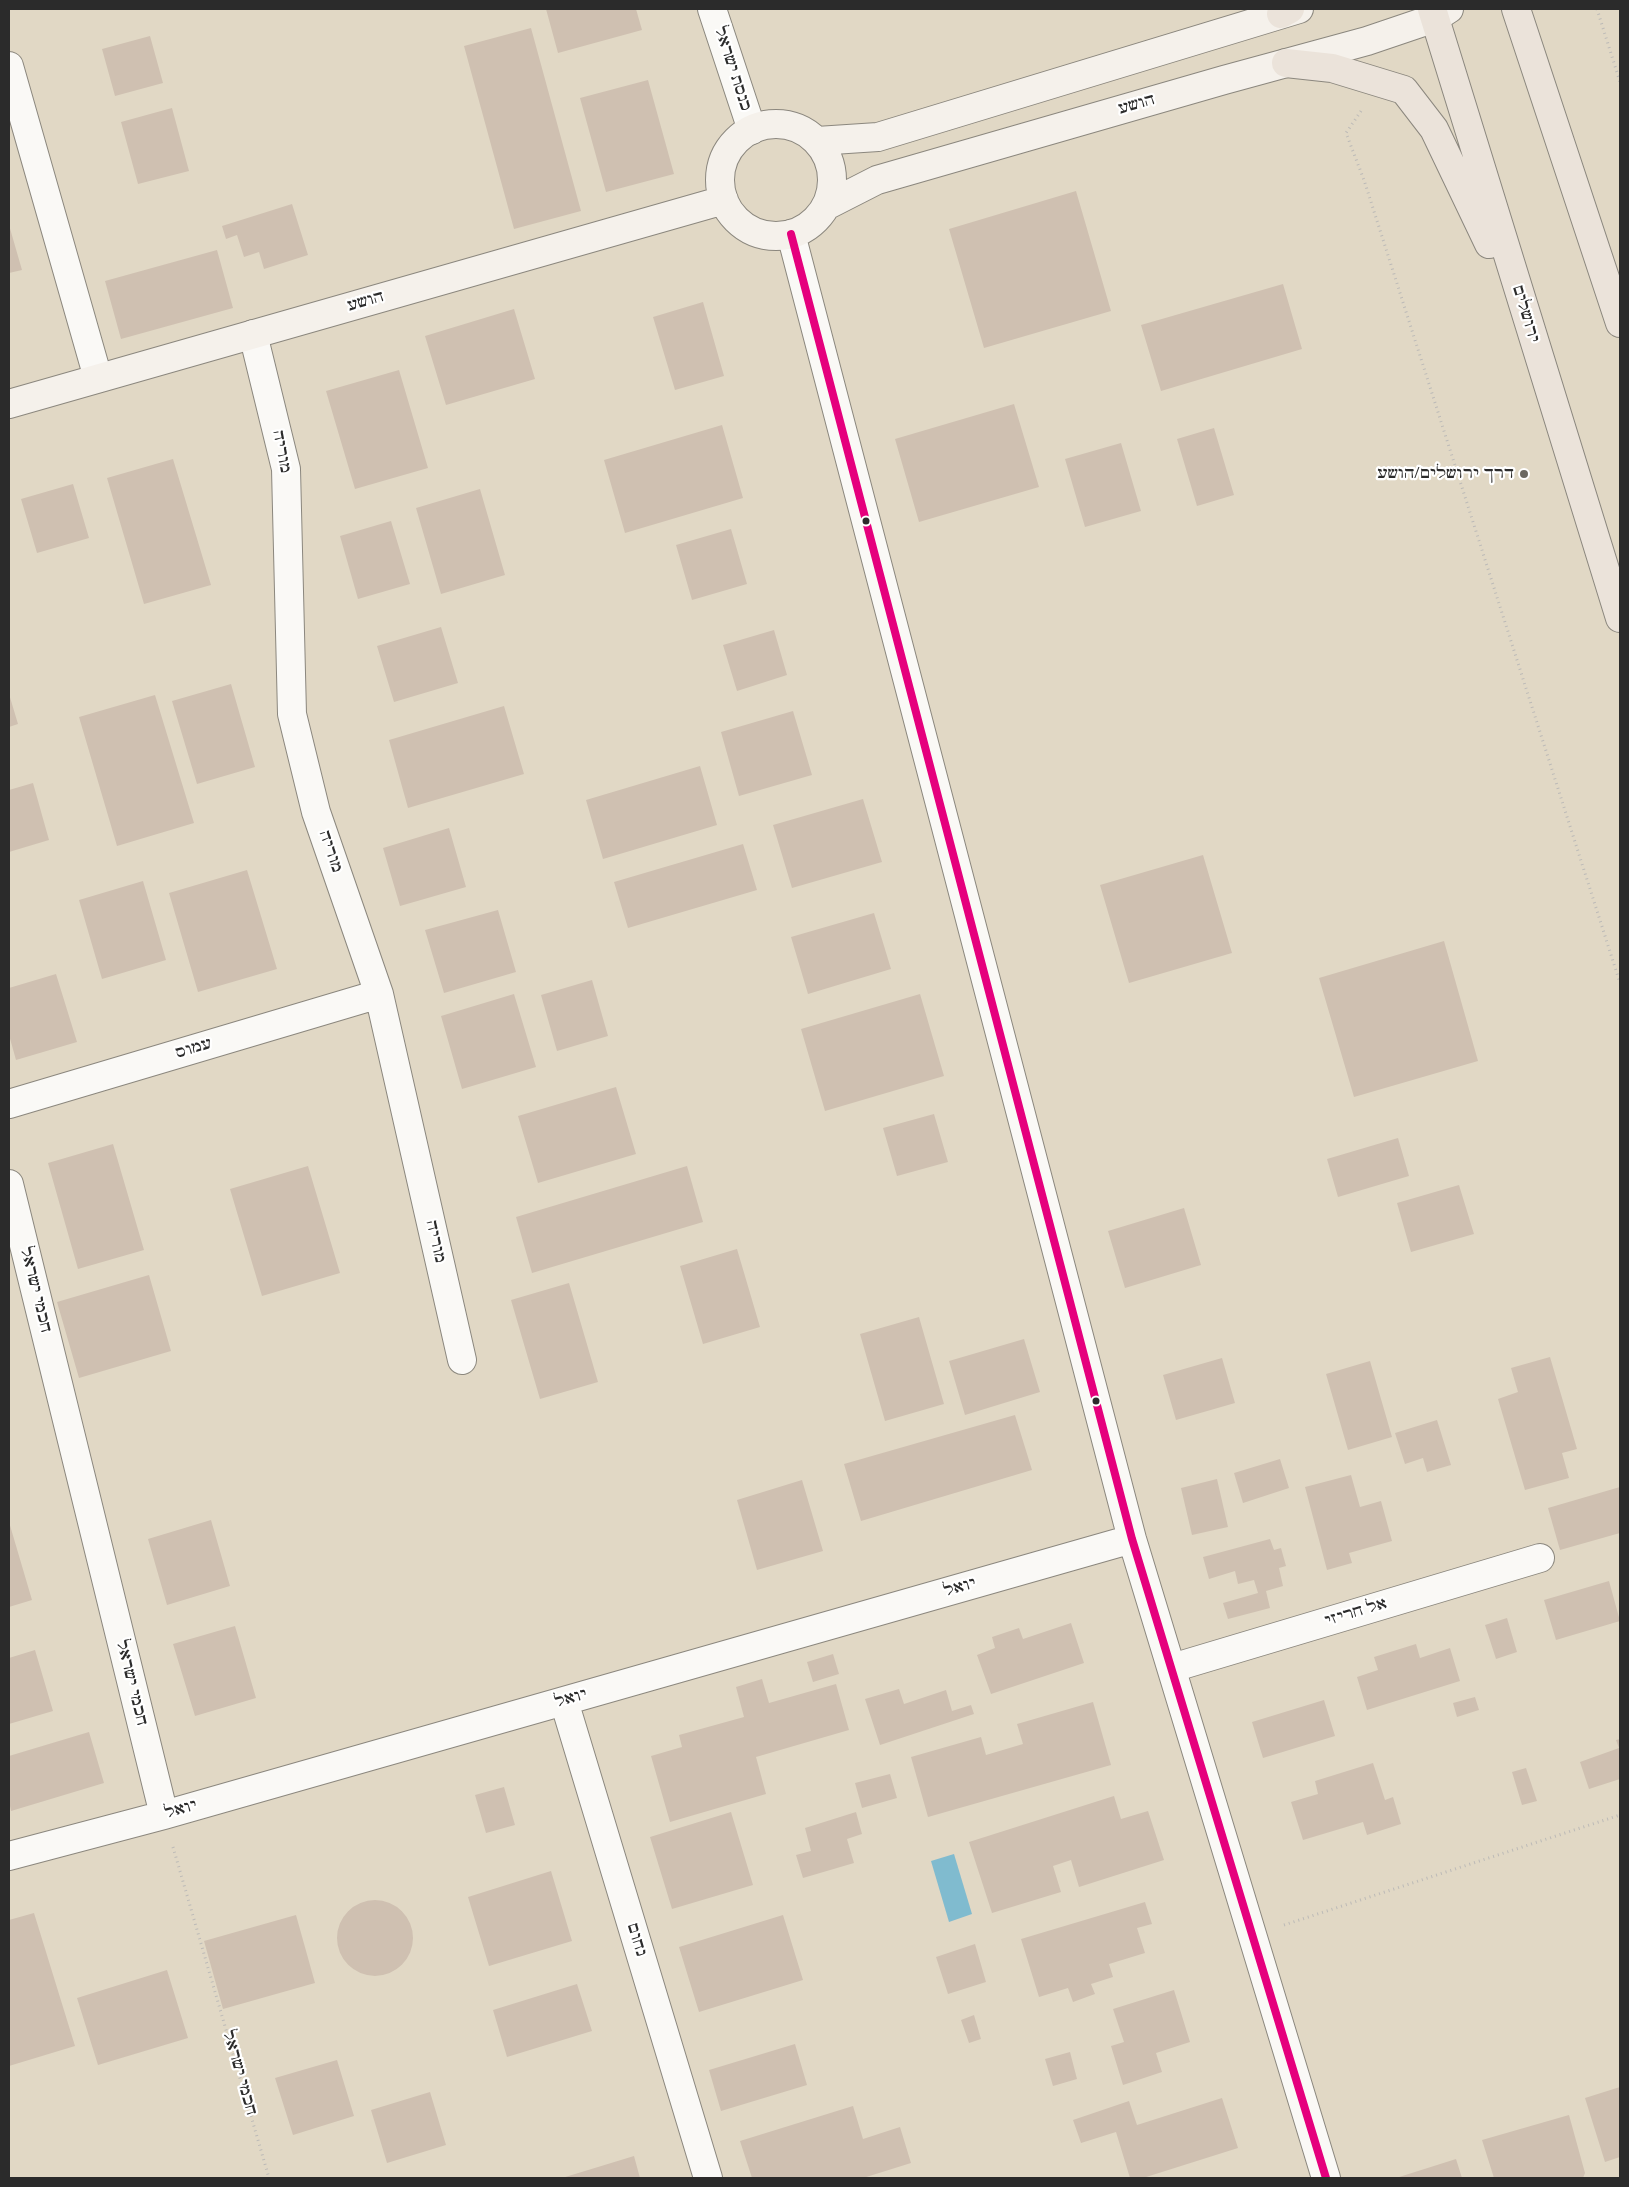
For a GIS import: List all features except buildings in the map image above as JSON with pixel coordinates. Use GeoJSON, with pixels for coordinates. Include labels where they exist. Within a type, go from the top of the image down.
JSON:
{"type":"FeatureCollection","features":[{"type":"Feature","properties":{"kind":"highway"},"geometry":{"type":"LineString","coordinates":[[1516,9],[1620,323]]}},
{"type":"Feature","properties":{"kind":"highway","name":"ירושלים"},"geometry":{"type":"LineString","coordinates":[[1438,12],[1528,325],[1620,618]]}},
{"type":"Feature","properties":{"kind":"highway"},"geometry":{"type":"LineString","coordinates":[[1286,62],[1332,68],[1404,90],[1434,129],[1528,325]]}},
{"type":"Feature","properties":{"kind":"street","name":"כנסת ישראל"},"geometry":{"type":"LineString","coordinates":[[712,9],[752,130]]}},
{"type":"Feature","properties":{"kind":"street"},"geometry":{"type":"LineString","coordinates":[[817,142],[878,137],[1290,11]]}},
{"type":"Feature","properties":{"kind":"street","name":"הושע"},"geometry":{"type":"LineString","coordinates":[[826,206],[877,180],[1286,62],[1367,41],[1438,12]]}},
{"type":"Feature","properties":{"kind":"street"},"geometry":{"type":"LineString","coordinates":[[9,66],[98,378]]}},
{"type":"Feature","properties":{"kind":"street"},"geometry":{"type":"LineString","coordinates":[[769,124],[786,125],[802,131],[817,142],[826,155],[831,172],[831,189],[826,206],[817,218],[805,228],[790,234],[774,236],[758,234],[744,226],[732,214],[724,200],[720,184],[721,167],[728,152],[738,139],[752,130],[769,124]]}},
{"type":"Feature","properties":{"kind":"street","name":"הושע"},"geometry":{"type":"LineString","coordinates":[[9,404],[724,200]]}},
{"type":"Feature","properties":{"kind":"street"},"geometry":{"type":"LineString","coordinates":[[790,234],[1132,1539],[1326,2178]]}},
{"type":"Feature","properties":{"kind":"street","name":"מוריה"},"geometry":{"type":"LineString","coordinates":[[253,334],[286,469],[292,714],[316,812],[379,994],[462,1360]]}},
{"type":"Feature","properties":{"kind":"street","name":"עמוס"},"geometry":{"type":"LineString","coordinates":[[9,1104],[379,994]]}},
{"type":"Feature","properties":{"kind":"street","name":"חכמי ישראל"},"geometry":{"type":"LineString","coordinates":[[9,1184],[164,1815]]}},
{"type":"Feature","properties":{"kind":"street","name":"יואל"},"geometry":{"type":"LineString","coordinates":[[9,1856],[164,1815],[1132,1539]]}},
{"type":"Feature","properties":{"kind":"street","name":"אל חריזי"},"geometry":{"type":"LineString","coordinates":[[1172,1668],[1540,1558]]}},
{"type":"Feature","properties":{"kind":"street","name":"נחום"},"geometry":{"type":"LineString","coordinates":[[564,1701],[708,2178]]}},
{"type":"Feature","properties":{"kind":"path"},"geometry":{"type":"LineString","coordinates":[[1597,9],[1620,82]]}},
{"type":"Feature","properties":{"kind":"path"},"geometry":{"type":"LineString","coordinates":[[1380,83],[1346,133],[1364,180],[1620,983]]}},
{"type":"Feature","properties":{"kind":"path","name":"חכמי ישראל"},"geometry":{"type":"LineString","coordinates":[[164,1815],[269,2178]]}},
{"type":"Feature","properties":{"kind":"path"},"geometry":{"type":"LineString","coordinates":[[1252,1936],[1620,1815]]}},
{"type":"Feature","properties":{"kind":"water"},"geometry":{"type":"Polygon","coordinates":[[[954,1854],[972,1914],[949,1922],[931,1861],[954,1854]]]}},
{"type":"Feature","properties":{"kind":"transit line"},"geometry":{"type":"LineString","coordinates":[[791,234],[1132,1539],[1326,2178]]}},
{"type":"Feature","properties":{"kind":"place","name":"דרך ירושלים/הושע"},"geometry":{"type":"Point","coordinates":[1524,474]}}]}
